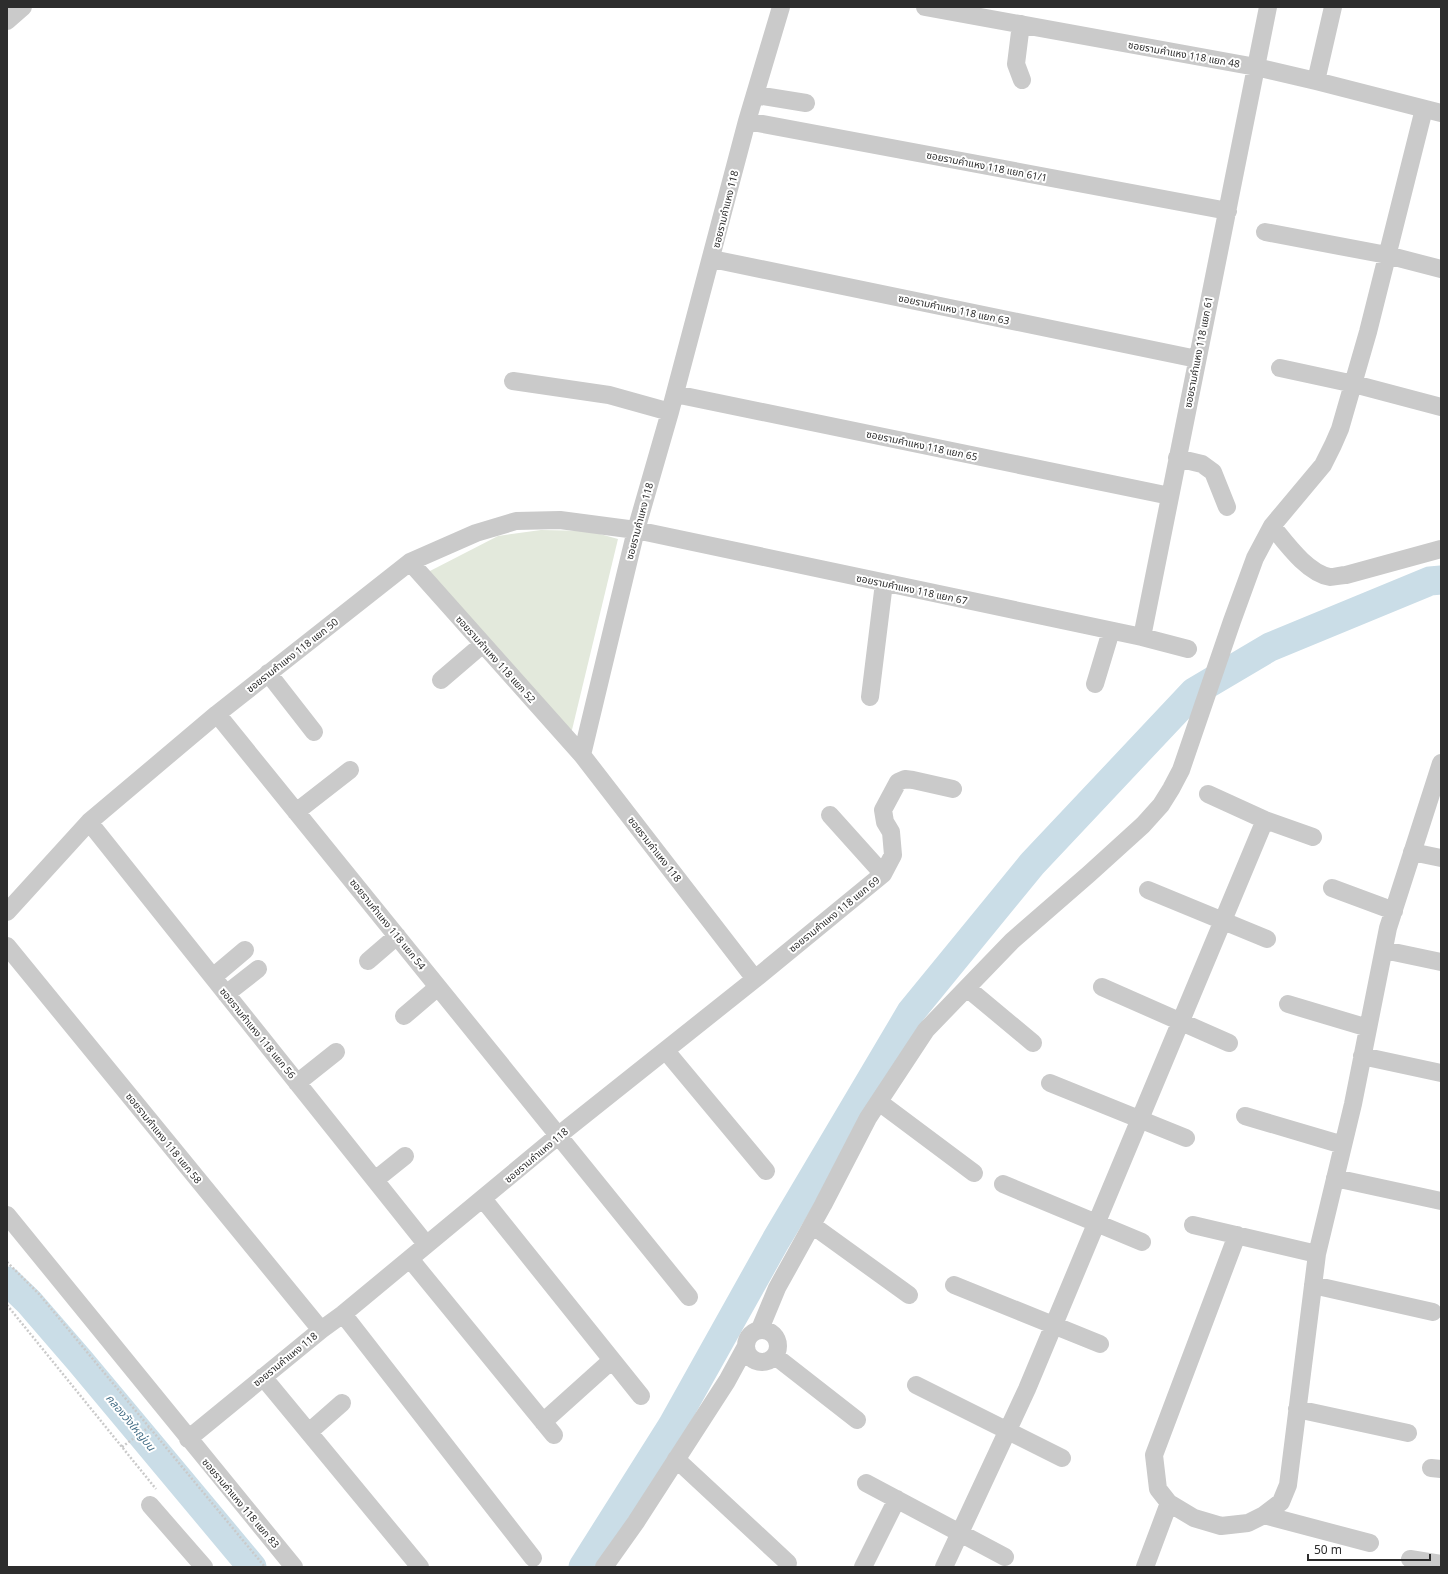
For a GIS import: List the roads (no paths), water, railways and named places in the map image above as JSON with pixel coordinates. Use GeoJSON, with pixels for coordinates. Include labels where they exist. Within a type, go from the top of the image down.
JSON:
{"type":"FeatureCollection","features":[{"type":"Feature","properties":{"kind":"street"},"geometry":{"type":"LineString","coordinates":[[7,21],[23,7]]}},
{"type":"Feature","properties":{"kind":"street","name":"ซอยรามคำแหง 118"},"geometry":{"type":"LineString","coordinates":[[188,1439],[321,1330],[343,1314],[559,1135],[666,1051],[754,979],[582,755],[636,530],[712,259],[747,121],[782,7]]}},
{"type":"Feature","properties":{"kind":"street","name":"ซอยรามคำแหง 118 แยก 48"},"geometry":{"type":"LineString","coordinates":[[925,7],[1256,67],[1441,113]]}},
{"type":"Feature","properties":{"kind":"street","name":"ซอยรามคำแหง 118 แยก 61"},"geometry":{"type":"LineString","coordinates":[[1142,637],[1268,7]]}},
{"type":"Feature","properties":{"kind":"street"},"geometry":{"type":"LineString","coordinates":[[1316,81],[1333,7]]}},
{"type":"Feature","properties":{"kind":"street"},"geometry":{"type":"LineString","coordinates":[[1021,24],[1016,64],[1022,80]]}},
{"type":"Feature","properties":{"kind":"street"},"geometry":{"type":"LineString","coordinates":[[756,95],[806,103]]}},
{"type":"Feature","properties":{"kind":"street"},"geometry":{"type":"LineString","coordinates":[[760,1329],[777,1288],[868,1118],[926,1030],[1012,941],[1090,874],[1143,825],[1161,805],[1171,789],[1181,770],[1232,620],[1255,558],[1272,526],[1323,465],[1340,429],[1354,384],[1424,109]]}},
{"type":"Feature","properties":{"kind":"street","name":"ซอยรามคำแหง 118 แยก 61/1"},"geometry":{"type":"LineString","coordinates":[[747,121],[1228,211]]}},
{"type":"Feature","properties":{"kind":"street"},"geometry":{"type":"LineString","coordinates":[[1265,232],[1387,256],[1441,269]]}},
{"type":"Feature","properties":{"kind":"street","name":"ซอยรามคำแหง 118 แยก 63"},"geometry":{"type":"LineString","coordinates":[[712,259],[1197,359]]}},
{"type":"Feature","properties":{"kind":"street"},"geometry":{"type":"LineString","coordinates":[[1280,368],[1354,384],[1441,407]]}},
{"type":"Feature","properties":{"kind":"street"},"geometry":{"type":"LineString","coordinates":[[513,381],[609,396],[670,412]]}},
{"type":"Feature","properties":{"kind":"street","name":"ซอยรามคำแหง 118 แยก 65"},"geometry":{"type":"LineString","coordinates":[[675,394],[1170,496]]}},
{"type":"Feature","properties":{"kind":"street"},"geometry":{"type":"LineString","coordinates":[[1177,458],[1202,464],[1213,472],[1227,507]]}},
{"type":"Feature","properties":{"kind":"street","name":"ซอยรามคำแหง 118 แยก 50"},"geometry":{"type":"LineString","coordinates":[[7,912],[89,822],[217,714],[410,562],[476,533],[516,521],[560,520],[636,530]]}},
{"type":"Feature","properties":{"kind":"street"},"geometry":{"type":"LineString","coordinates":[[1272,526],[1309,567],[1320,574],[1331,577],[1346,575],[1441,548]]}},
{"type":"Feature","properties":{"kind":"street","name":"ซอยรามคำแหง 118 แยก 67"},"geometry":{"type":"LineString","coordinates":[[636,530],[1142,637],[1188,649]]}},
{"type":"Feature","properties":{"kind":"street","name":"ซอยรามคำแหง 118 แยก 52"},"geometry":{"type":"LineString","coordinates":[[410,562],[582,755]]}},
{"type":"Feature","properties":{"kind":"street"},"geometry":{"type":"LineString","coordinates":[[870,697],[884,582]]}},
{"type":"Feature","properties":{"kind":"street"},"geometry":{"type":"LineString","coordinates":[[1095,684],[1111,631]]}},
{"type":"Feature","properties":{"kind":"street"},"geometry":{"type":"LineString","coordinates":[[441,680],[483,644]]}},
{"type":"Feature","properties":{"kind":"street"},"geometry":{"type":"LineString","coordinates":[[268,673],[314,732]]}},
{"type":"Feature","properties":{"kind":"street","name":"ซอยรามคำแหง 118 แยก 54"},"geometry":{"type":"LineString","coordinates":[[217,714],[689,1297]]}},
{"type":"Feature","properties":{"kind":"street"},"geometry":{"type":"LineString","coordinates":[[1237,1235],[1154,1456],[1158,1489],[1169,1503],[1194,1518],[1222,1526],[1248,1523],[1264,1515],[1281,1502],[1288,1485],[1317,1254],[1343,1145],[1388,928],[1441,763]]}},
{"type":"Feature","properties":{"kind":"street"},"geometry":{"type":"LineString","coordinates":[[296,812],[350,770]]}},
{"type":"Feature","properties":{"kind":"street","name":"ซอยรามคำแหง 118 แยก 69"},"geometry":{"type":"LineString","coordinates":[[754,979],[883,874],[894,855],[891,832],[885,822],[883,810],[898,782],[905,779],[913,780],[953,789]]}},
{"type":"Feature","properties":{"kind":"street"},"geometry":{"type":"LineString","coordinates":[[1208,794],[1265,820],[1313,837]]}},
{"type":"Feature","properties":{"kind":"street"},"geometry":{"type":"LineString","coordinates":[[830,815],[883,874]]}},
{"type":"Feature","properties":{"kind":"street"},"geometry":{"type":"LineString","coordinates":[[944,1567],[1027,1389],[1265,820]]}},
{"type":"Feature","properties":{"kind":"street","name":"ซอยรามคำแหง 118 แยก 56"},"geometry":{"type":"LineString","coordinates":[[89,822],[426,1244]]}},
{"type":"Feature","properties":{"kind":"street"},"geometry":{"type":"LineString","coordinates":[[1412,852],[1441,858]]}},
{"type":"Feature","properties":{"kind":"street"},"geometry":{"type":"LineString","coordinates":[[1332,888],[1394,911]]}},
{"type":"Feature","properties":{"kind":"street"},"geometry":{"type":"LineString","coordinates":[[1148,890],[1267,939]]}},
{"type":"Feature","properties":{"kind":"street"},"geometry":{"type":"LineString","coordinates":[[368,961],[397,936]]}},
{"type":"Feature","properties":{"kind":"street","name":"ซอยรามคำแหง 118 แยก 58"},"geometry":{"type":"LineString","coordinates":[[7,946],[321,1330]]}},
{"type":"Feature","properties":{"kind":"street"},"geometry":{"type":"LineString","coordinates":[[213,977],[245,950]]}},
{"type":"Feature","properties":{"kind":"street"},"geometry":{"type":"LineString","coordinates":[[1384,950],[1441,962]]}},
{"type":"Feature","properties":{"kind":"street"},"geometry":{"type":"LineString","coordinates":[[226,994],[258,969]]}},
{"type":"Feature","properties":{"kind":"street"},"geometry":{"type":"LineString","coordinates":[[404,1016],[438,987]]}},
{"type":"Feature","properties":{"kind":"street"},"geometry":{"type":"LineString","coordinates":[[1102,987],[1229,1043]]}},
{"type":"Feature","properties":{"kind":"street"},"geometry":{"type":"LineString","coordinates":[[967,988],[1033,1043]]}},
{"type":"Feature","properties":{"kind":"street"},"geometry":{"type":"LineString","coordinates":[[1288,1004],[1368,1028]]}},
{"type":"Feature","properties":{"kind":"street"},"geometry":{"type":"LineString","coordinates":[[666,1051],[766,1172]]}},
{"type":"Feature","properties":{"kind":"street"},"geometry":{"type":"LineString","coordinates":[[297,1083],[336,1052]]}},
{"type":"Feature","properties":{"kind":"street"},"geometry":{"type":"LineString","coordinates":[[1362,1056],[1441,1074]]}},
{"type":"Feature","properties":{"kind":"street"},"geometry":{"type":"LineString","coordinates":[[1050,1083],[1186,1138]]}},
{"type":"Feature","properties":{"kind":"street"},"geometry":{"type":"LineString","coordinates":[[879,1102],[974,1173]]}},
{"type":"Feature","properties":{"kind":"street"},"geometry":{"type":"LineString","coordinates":[[1245,1116],[1343,1145]]}},
{"type":"Feature","properties":{"kind":"street"},"geometry":{"type":"LineString","coordinates":[[375,1180],[405,1156]]}},
{"type":"Feature","properties":{"kind":"street"},"geometry":{"type":"LineString","coordinates":[[1335,1178],[1441,1201]]}},
{"type":"Feature","properties":{"kind":"street"},"geometry":{"type":"LineString","coordinates":[[1003,1184],[1142,1242]]}},
{"type":"Feature","properties":{"kind":"street"},"geometry":{"type":"LineString","coordinates":[[483,1199],[641,1396]]}},
{"type":"Feature","properties":{"kind":"street","name":"ซอยรามคำแหง 118 แยก 83"},"geometry":{"type":"LineString","coordinates":[[7,1215],[188,1439],[294,1567]]}},
{"type":"Feature","properties":{"kind":"street"},"geometry":{"type":"LineString","coordinates":[[812,1224],[909,1295]]}},
{"type":"Feature","properties":{"kind":"street"},"geometry":{"type":"LineString","coordinates":[[1193,1225],[1317,1254]]}},
{"type":"Feature","properties":{"kind":"street"},"geometry":{"type":"LineString","coordinates":[[410,1259],[548,1428],[612,1360]]}},
{"type":"Feature","properties":{"kind":"street"},"geometry":{"type":"LineString","coordinates":[[954,1285],[1100,1344]]}},
{"type":"Feature","properties":{"kind":"street"},"geometry":{"type":"LineString","coordinates":[[1313,1285],[1433,1312]]}},
{"type":"Feature","properties":{"kind":"street"},"geometry":{"type":"LineString","coordinates":[[343,1314],[533,1558]]}},
{"type":"Feature","properties":{"kind":"street"},"geometry":{"type":"LineString","coordinates":[[610,1564],[727,1381],[745,1348],[746,1339],[752,1332],[760,1329],[772,1333],[779,1344],[775,1356],[764,1363],[751,1359],[745,1348]]}},
{"type":"Feature","properties":{"kind":"street"},"geometry":{"type":"LineString","coordinates":[[775,1356],[857,1420]]}},
{"type":"Feature","properties":{"kind":"street"},"geometry":{"type":"LineString","coordinates":[[263,1377],[420,1567]]}},
{"type":"Feature","properties":{"kind":"street"},"geometry":{"type":"LineString","coordinates":[[916,1385],[1062,1458]]}},
{"type":"Feature","properties":{"kind":"street"},"geometry":{"type":"LineString","coordinates":[[308,1432],[342,1403]]}},
{"type":"Feature","properties":{"kind":"street"},"geometry":{"type":"LineString","coordinates":[[1297,1409],[1408,1433]]}},
{"type":"Feature","properties":{"kind":"street"},"geometry":{"type":"LineString","coordinates":[[676,1459],[788,1563]]}},
{"type":"Feature","properties":{"kind":"street"},"geometry":{"type":"LineString","coordinates":[[866,1483],[1005,1557]]}},
{"type":"Feature","properties":{"kind":"street"},"geometry":{"type":"LineString","coordinates":[[863,1567],[898,1499]]}},
{"type":"Feature","properties":{"kind":"street"},"geometry":{"type":"LineString","coordinates":[[156,1500],[204,1567]]}},
{"type":"Feature","properties":{"kind":"street"},"geometry":{"type":"LineString","coordinates":[[1145,1567],[1169,1503]]}},
{"type":"Feature","properties":{"kind":"street"},"geometry":{"type":"LineString","coordinates":[[1264,1515],[1370,1542]]}},
{"type":"Feature","properties":{"kind":"street"},"geometry":{"type":"LineString","coordinates":[[1410,1559],[1441,1564]]}},
{"type":"Feature","properties":{"kind":"waterway"},"geometry":{"type":"LineString","coordinates":[[583,1567],[672,1426],[776,1240],[911,1012],[1032,864],[1194,692],[1270,647],[1430,581],[1441,580]]}},
{"type":"Feature","properties":{"kind":"waterway","name":"คลองวังใหญ่บน"},"geometry":{"type":"LineString","coordinates":[[7,1281],[29,1302],[80,1361],[252,1567]]}}]}
